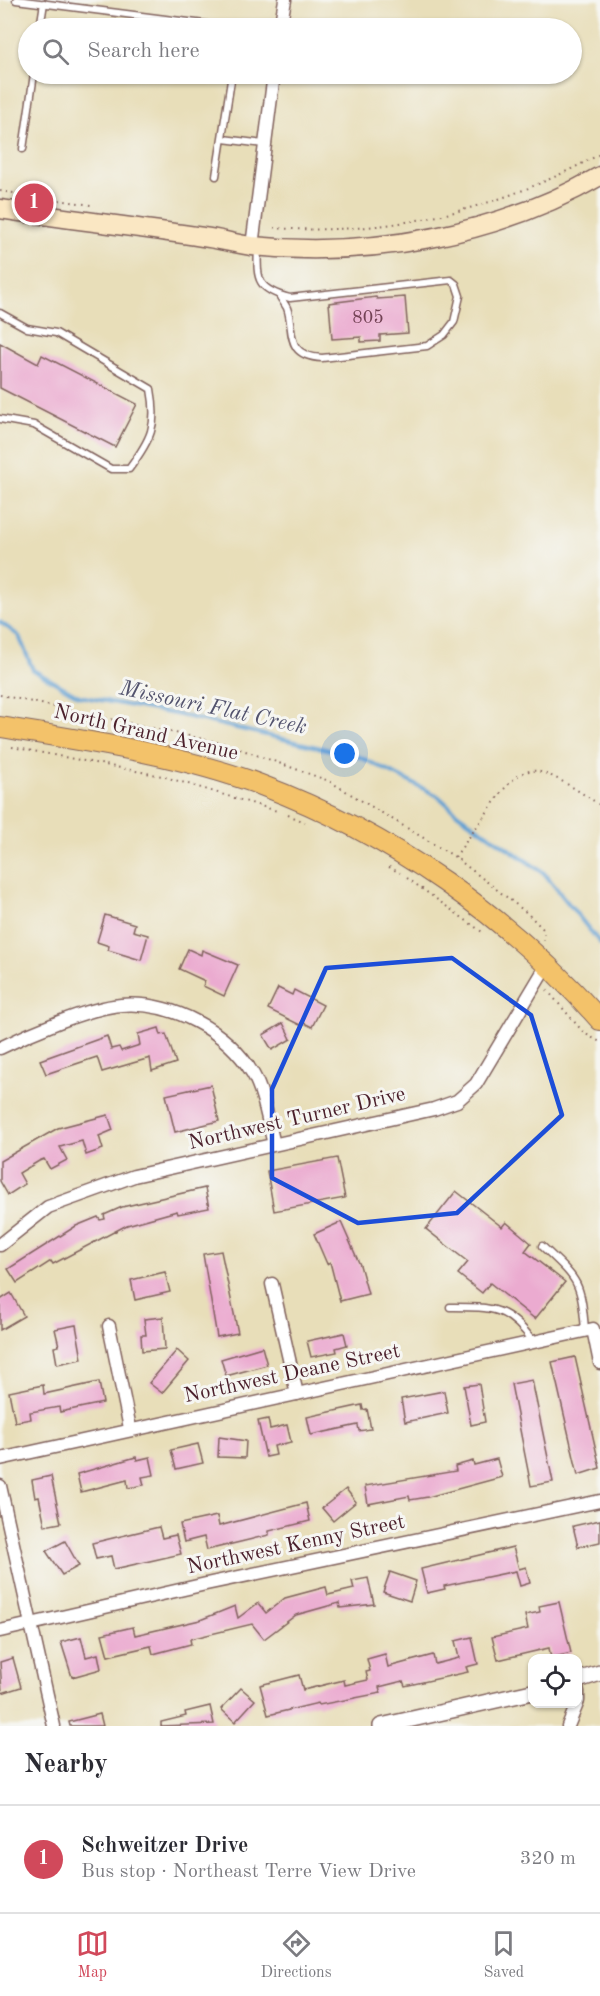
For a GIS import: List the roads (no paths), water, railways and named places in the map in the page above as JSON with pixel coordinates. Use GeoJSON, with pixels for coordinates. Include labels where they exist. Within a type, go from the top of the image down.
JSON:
{"type":"FeatureCollection","features":[{"type":"Feature","properties":{"kind":"main road"},"geometry":{"type":"LineString","coordinates":[[0,209],[255,246],[345,248],[421,240],[496,222],[543,205],[600,176]]}},
{"type":"Feature","properties":{"kind":"main road","name":"North Grand Avenue"},"geometry":{"type":"LineString","coordinates":[[0,727],[110,746],[188,763],[260,785],[333,816],[417,862],[472,900],[600,1020]]}},
{"type":"Feature","properties":{"kind":"street"},"geometry":{"type":"LineString","coordinates":[[282,18],[285,0]]}},
{"type":"Feature","properties":{"kind":"street"},"geometry":{"type":"LineString","coordinates":[[255,246],[273,84]]}},
{"type":"Feature","properties":{"kind":"street","name":"Northwest Turner Drive"},"geometry":{"type":"LineString","coordinates":[[0,1245],[48,1207],[134,1176],[457,1101],[476,1084],[541,967]]}},
{"type":"Feature","properties":{"kind":"street"},"geometry":{"type":"LineString","coordinates":[[0,1048],[79,1016],[121,1005],[160,1008],[199,1022],[231,1044],[253,1075],[274,1144]]}},
{"type":"Feature","properties":{"kind":"street"},"geometry":{"type":"LineString","coordinates":[[272,1284],[297,1394]]}},
{"type":"Feature","properties":{"kind":"street"},"geometry":{"type":"LineString","coordinates":[[109,1326],[130,1428]]}},
{"type":"Feature","properties":{"kind":"street"},"geometry":{"type":"LineString","coordinates":[[589,1330],[600,1363]]}},
{"type":"Feature","properties":{"kind":"street","name":"Northwest Deane Street"},"geometry":{"type":"LineString","coordinates":[[0,1458],[589,1330]]}},
{"type":"Feature","properties":{"kind":"street"},"geometry":{"type":"LineString","coordinates":[[0,1486],[54,1726]]}},
{"type":"Feature","properties":{"kind":"street","name":"Northwest Kenny Street"},"geometry":{"type":"LineString","coordinates":[[0,1631],[206,1584],[600,1501]]}},
{"type":"Feature","properties":{"kind":"street"},"geometry":{"type":"LineString","coordinates":[[582,1679],[600,1672]]}},
{"type":"Feature","properties":{"kind":"street"},"geometry":{"type":"LineString","coordinates":[[381,1726],[528,1693]]}},
{"type":"Feature","properties":{"kind":"street"},"geometry":{"type":"LineString","coordinates":[[568,1726],[575,1708]]}},
{"type":"Feature","properties":{"kind":"lane"},"geometry":{"type":"LineString","coordinates":[[16,0],[159,18]]}},
{"type":"Feature","properties":{"kind":"lane"},"geometry":{"type":"LineString","coordinates":[[42,18],[44,3]]}},
{"type":"Feature","properties":{"kind":"lane"},"geometry":{"type":"LineString","coordinates":[[23,149],[33,84]]}},
{"type":"Feature","properties":{"kind":"lane"},"geometry":{"type":"LineString","coordinates":[[216,176],[231,84]]}},
{"type":"Feature","properties":{"kind":"lane"},"geometry":{"type":"LineString","coordinates":[[223,139],[265,144]]}},
{"type":"Feature","properties":{"kind":"lane"},"geometry":{"type":"LineString","coordinates":[[255,246],[256,275],[263,286],[279,296],[290,298],[450,280],[456,284],[460,296],[454,322],[444,335],[427,346],[322,358],[312,357],[294,343],[290,332],[288,309],[279,296]]}},
{"type":"Feature","properties":{"kind":"lane"},"geometry":{"type":"LineString","coordinates":[[0,313],[27,328],[56,333],[151,389],[155,407],[153,434],[129,469],[111,469],[34,425],[0,418]]}},
{"type":"Feature","properties":{"kind":"lane"},"geometry":{"type":"LineString","coordinates":[[542,1246],[574,1276],[582,1298],[589,1330]]}},
{"type":"Feature","properties":{"kind":"lane"},"geometry":{"type":"LineString","coordinates":[[450,1307],[491,1307],[519,1322],[533,1342]]}},
{"type":"Feature","properties":{"kind":"waterway","name":"Missouri Flat Creek"},"geometry":{"type":"LineString","coordinates":[[0,622],[19,636],[33,670],[79,696],[180,715],[360,757],[438,796],[458,814],[544,873],[600,943]]}},
{"type":"Feature","properties":{"kind":"place","name":"Schweitzer Drive"},"geometry":{"type":"Point","coordinates":[34,203]}}]}
